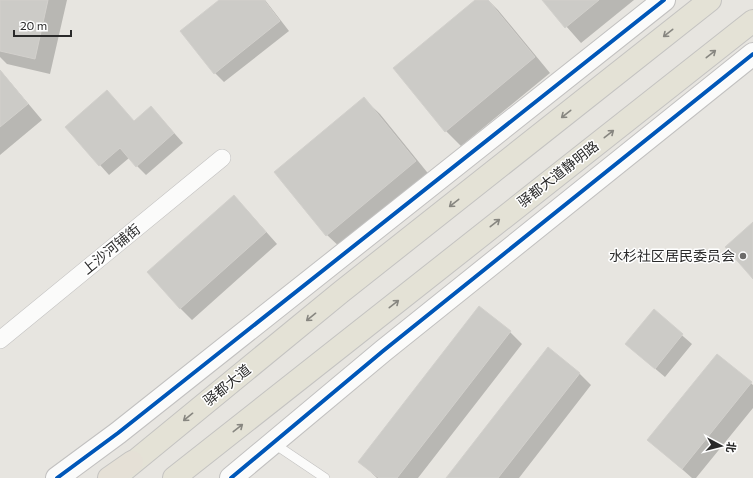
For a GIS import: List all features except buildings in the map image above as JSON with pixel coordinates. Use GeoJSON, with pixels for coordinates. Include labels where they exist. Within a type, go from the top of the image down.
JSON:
{"type":"FeatureCollection","features":[{"type":"Feature","properties":{"kind":"highway"},"geometry":{"type":"LineString","coordinates":[[109,478],[132,462]]}},
{"type":"Feature","properties":{"kind":"main road","name":"驿都大道"},"geometry":{"type":"LineString","coordinates":[[114,478],[341,292],[710,0]]}},
{"type":"Feature","properties":{"kind":"main road","name":"驿都大道静明路"},"geometry":{"type":"LineString","coordinates":[[174,478],[753,21]]}},
{"type":"Feature","properties":{"kind":"street"},"geometry":{"type":"LineString","coordinates":[[57,478],[118,433],[664,0]]}},
{"type":"Feature","properties":{"kind":"street"},"geometry":{"type":"LineString","coordinates":[[231,478],[272,442],[383,351],[753,54]]}},
{"type":"Feature","properties":{"kind":"street","name":"上沙河铺街"},"geometry":{"type":"LineString","coordinates":[[0,340],[222,158]]}},
{"type":"Feature","properties":{"kind":"lane"},"geometry":{"type":"LineString","coordinates":[[272,442],[325,478]]}},
{"type":"Feature","properties":{"kind":"cycle path"},"geometry":{"type":"LineString","coordinates":[[57,478],[118,433],[664,0]]}},
{"type":"Feature","properties":{"kind":"cycle path"},"geometry":{"type":"LineString","coordinates":[[231,478],[383,351],[753,54]]}},
{"type":"Feature","properties":{"kind":"place","name":"水杉社区居民委员会"},"geometry":{"type":"Point","coordinates":[743,256]}}]}
